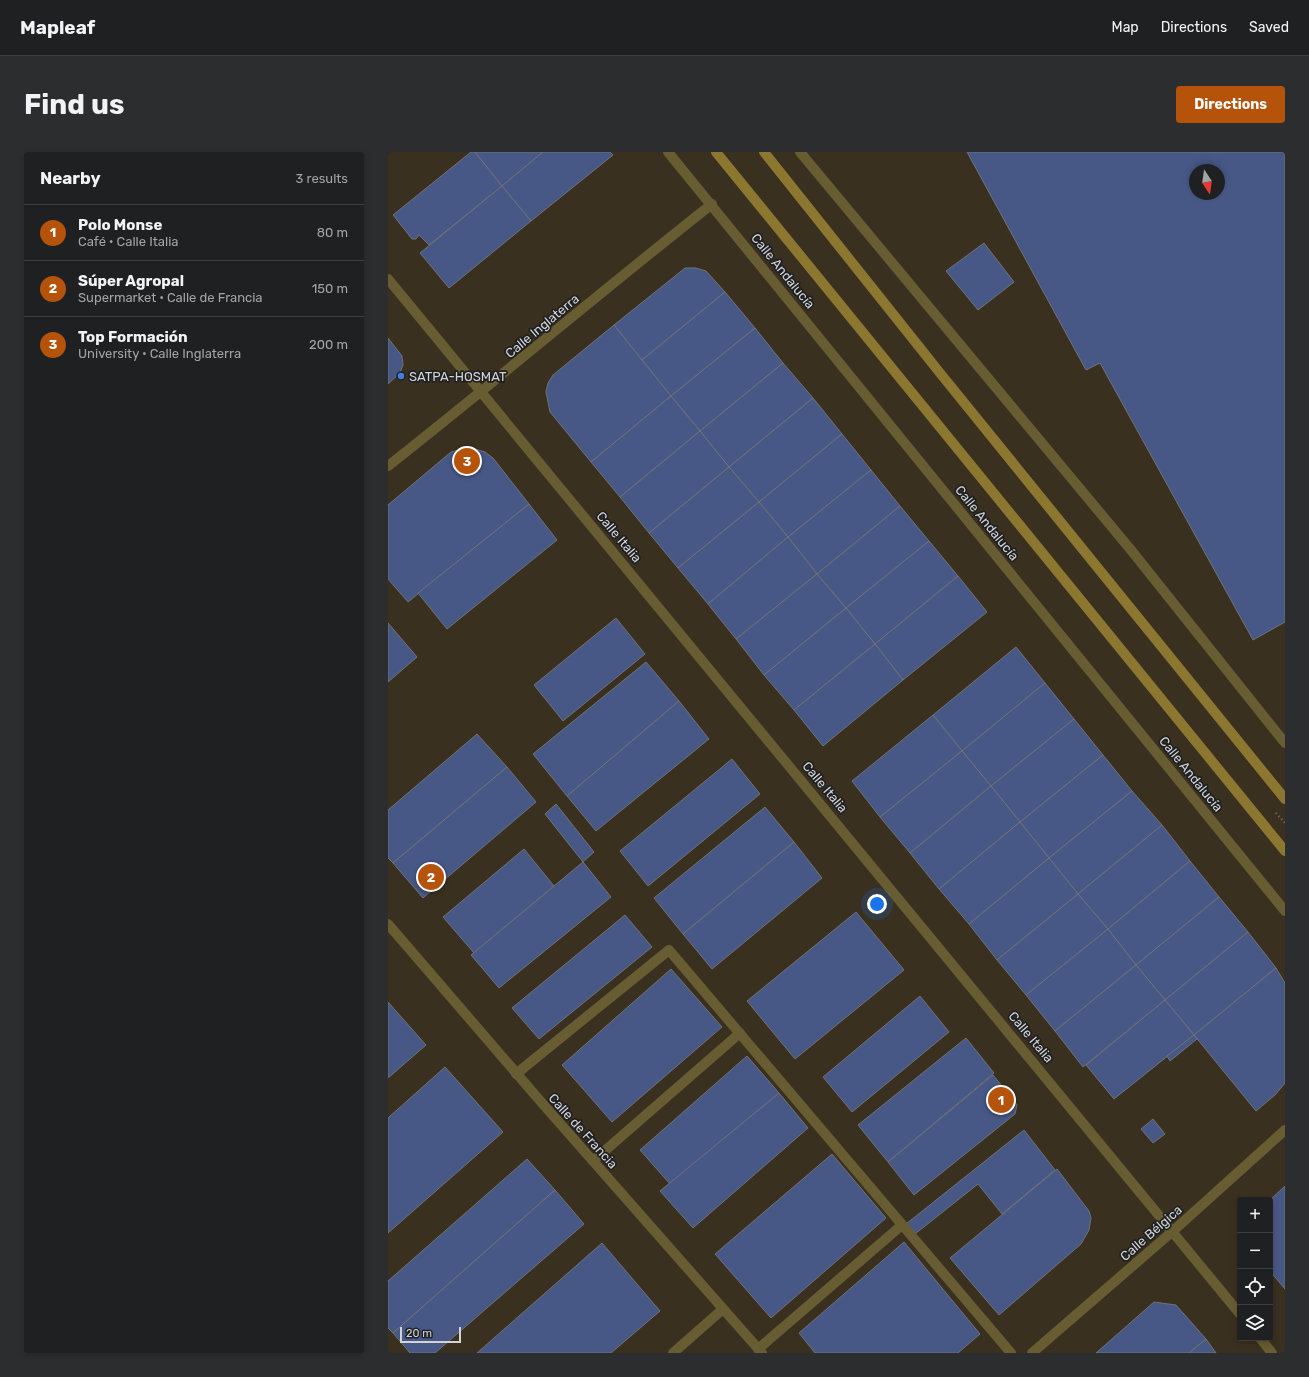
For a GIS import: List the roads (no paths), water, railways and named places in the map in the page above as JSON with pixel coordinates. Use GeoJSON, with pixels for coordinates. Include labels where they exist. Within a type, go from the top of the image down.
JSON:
{"type":"FeatureCollection","features":[{"type":"Feature","properties":{"kind":"main road","name":"Calle Andalucía"},"geometry":{"type":"LineString","coordinates":[[716,152],[1285,851]]}},
{"type":"Feature","properties":{"kind":"main road"},"geometry":{"type":"LineString","coordinates":[[764,152],[940,373],[1285,799]]}},
{"type":"Feature","properties":{"kind":"street","name":"Calle Andalucía"},"geometry":{"type":"LineString","coordinates":[[668,152],[712,204],[1285,911]]}},
{"type":"Feature","properties":{"kind":"street"},"geometry":{"type":"LineString","coordinates":[[800,152],[1131,550],[1285,743]]}},
{"type":"Feature","properties":{"kind":"street","name":"Calle Inglaterra"},"geometry":{"type":"LineString","coordinates":[[388,466],[481,394],[649,254],[712,204]]}},
{"type":"Feature","properties":{"kind":"street","name":"Calle Italia"},"geometry":{"type":"LineString","coordinates":[[388,279],[481,394],[531,452],[1237,1310]]}},
{"type":"Feature","properties":{"kind":"street","name":"Calle de Francia"},"geometry":{"type":"LineString","coordinates":[[388,924],[516,1074],[760,1351]]}},
{"type":"Feature","properties":{"kind":"street"},"geometry":{"type":"LineString","coordinates":[[516,1074],[669,950],[1011,1353]]}},
{"type":"Feature","properties":{"kind":"street"},"geometry":{"type":"LineString","coordinates":[[593,1161],[740,1033]]}},
{"type":"Feature","properties":{"kind":"street","name":"Calle Bélgica"},"geometry":{"type":"LineString","coordinates":[[1032,1353],[1173,1231],[1285,1130]]}},
{"type":"Feature","properties":{"kind":"street"},"geometry":{"type":"LineString","coordinates":[[760,1351],[902,1225]]}},
{"type":"Feature","properties":{"kind":"street"},"geometry":{"type":"LineString","coordinates":[[673,1353],[723,1309]]}},
{"type":"Feature","properties":{"kind":"street"},"geometry":{"type":"LineString","coordinates":[[1262,1341],[1272,1353]]}},
{"type":"Feature","properties":{"kind":"place","name":"SATPA-HOSMAT"},"geometry":{"type":"Point","coordinates":[401,376]}},
{"type":"Feature","properties":{"kind":"place","name":"Top Formación"},"geometry":{"type":"Point","coordinates":[467,461]}},
{"type":"Feature","properties":{"kind":"place","name":"Súper Agropal"},"geometry":{"type":"Point","coordinates":[431,877]}},
{"type":"Feature","properties":{"kind":"place","name":"Polo Monse"},"geometry":{"type":"Point","coordinates":[1001,1100]}}]}
